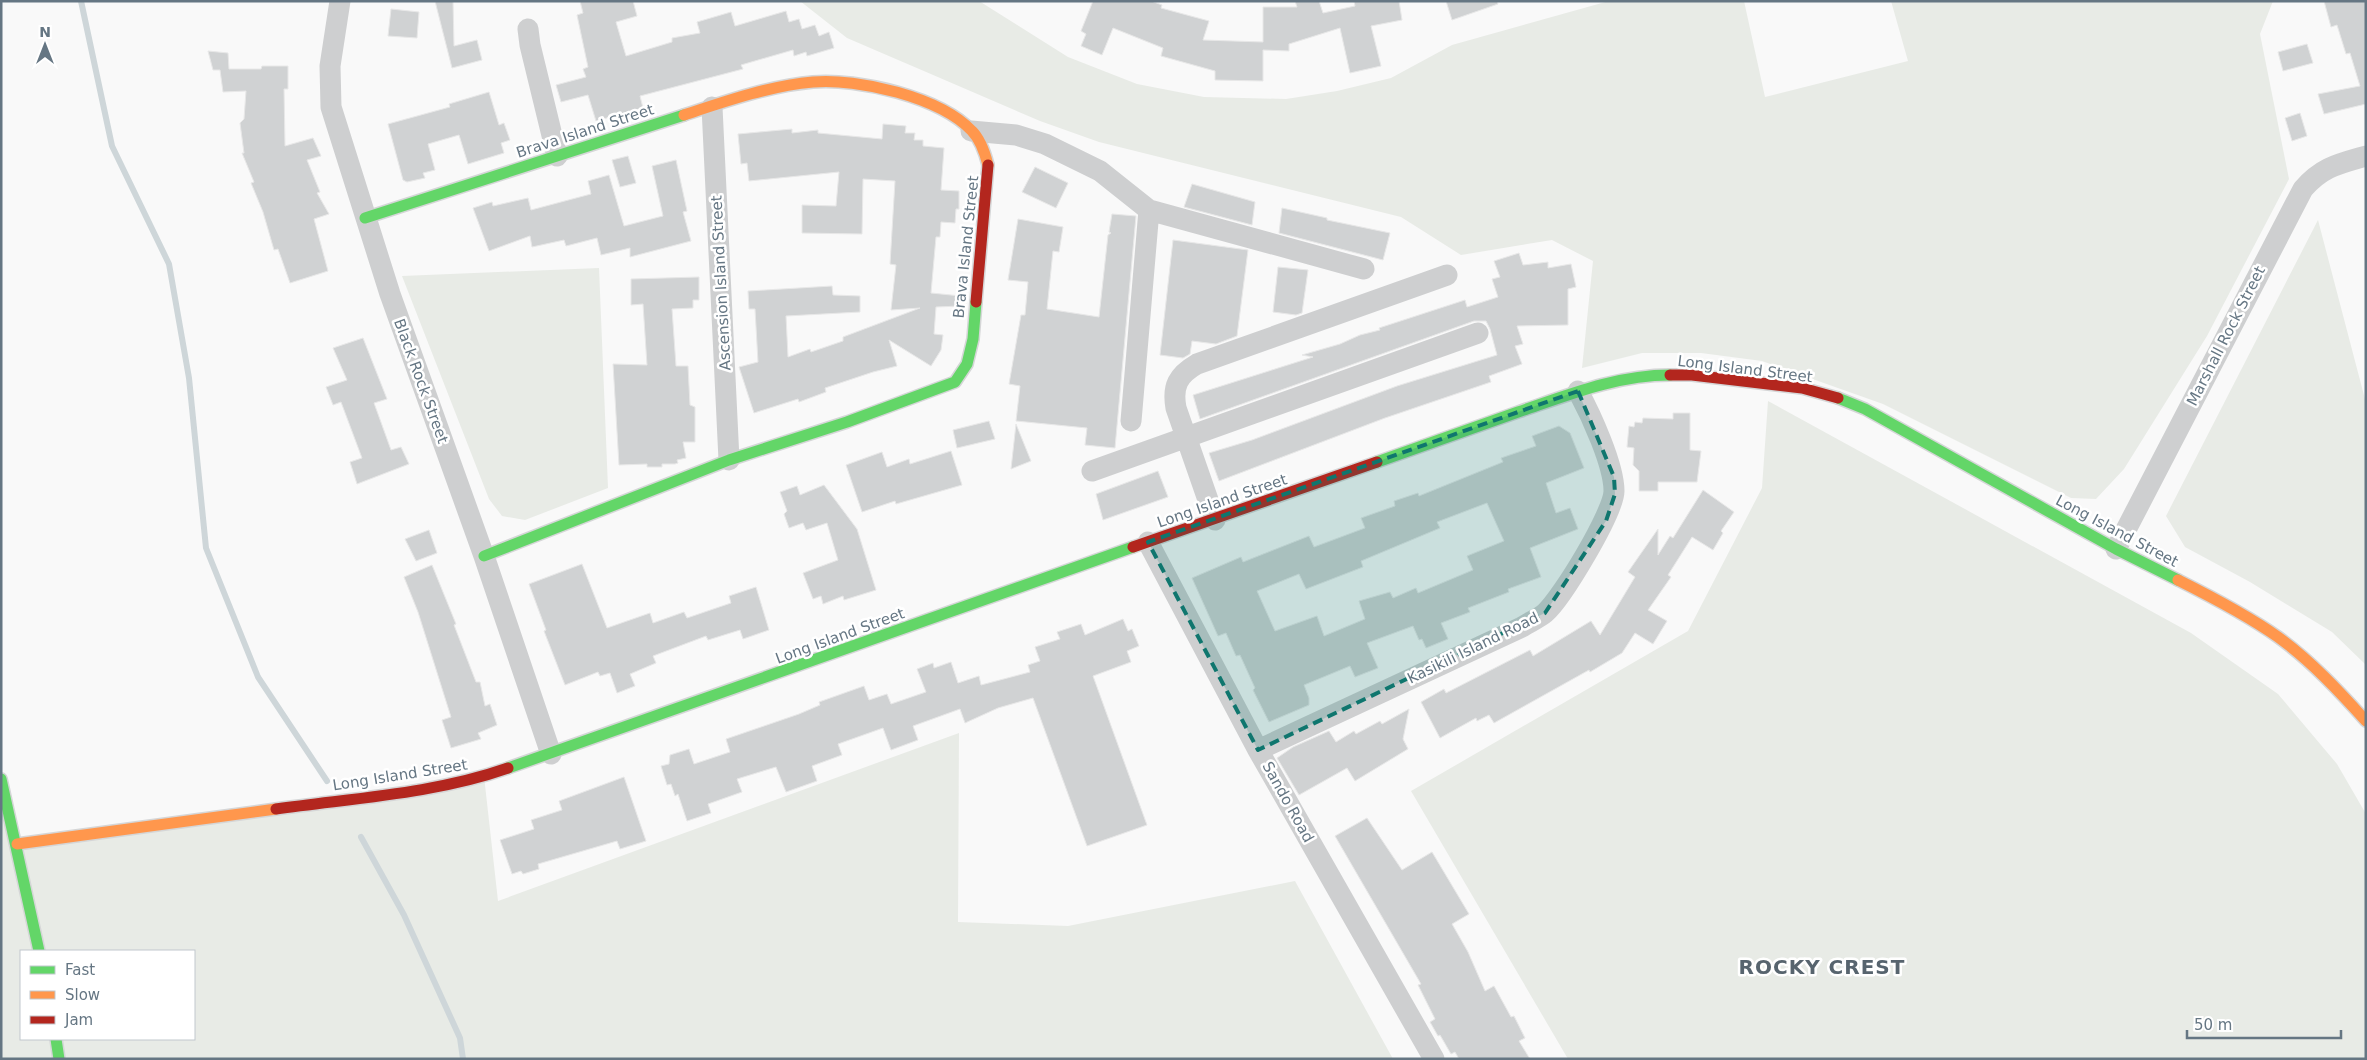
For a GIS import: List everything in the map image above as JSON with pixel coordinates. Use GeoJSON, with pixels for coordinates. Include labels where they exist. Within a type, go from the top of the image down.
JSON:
{"type":"FeatureCollection","features":[{"type":"Feature","properties":{"kind":"street","name":"Black Rock Street"},"geometry":{"type":"LineString","coordinates":[[340,1],[330,66],[331,107],[365,218],[484,556],[551,754]]}},
{"type":"Feature","properties":{"kind":"street"},"geometry":{"type":"LineString","coordinates":[[528,29],[530,45],[557,156]]}},
{"type":"Feature","properties":{"kind":"street","name":"Brava Island Street"},"geometry":{"type":"LineString","coordinates":[[365,218],[712,107],[814,82],[845,82],[880,88],[924,103],[952,116],[971,131],[985,151],[989,168],[973,339],[967,364],[954,382],[847,422],[729,460],[484,556]]}},
{"type":"Feature","properties":{"kind":"street","name":"Ascension Island Street"},"geometry":{"type":"LineString","coordinates":[[712,107],[729,460]]}},
{"type":"Feature","properties":{"kind":"street"},"geometry":{"type":"LineString","coordinates":[[971,131],[1016,135],[1045,144],[1100,171],[1150,210],[1364,269]]}},
{"type":"Feature","properties":{"kind":"street","name":"Marshall Rock Street"},"geometry":{"type":"LineString","coordinates":[[2116,549],[2303,189],[2314,176],[2329,166],[2366,156]]}},
{"type":"Feature","properties":{"kind":"street"},"geometry":{"type":"LineString","coordinates":[[1131,421],[1150,210]]}},
{"type":"Feature","properties":{"kind":"street"},"geometry":{"type":"LineString","coordinates":[[1215,520],[1176,408],[1174,394],[1177,380],[1185,371],[1197,364],[1447,275]]}},
{"type":"Feature","properties":{"kind":"street"},"geometry":{"type":"LineString","coordinates":[[1092,471],[1188,439],[1478,333]]}},
{"type":"Feature","properties":{"kind":"street","name":"Long Island Street"},"geometry":{"type":"LineString","coordinates":[[17,844],[435,787],[484,776],[1578,391],[1635,378],[1692,375],[1802,388],[1835,397],[1865,409],[2116,549],[2223,603],[2278,637],[2326,677],[2366,721]]}},
{"type":"Feature","properties":{"kind":"street","name":"Kasikili Island Road"},"geometry":{"type":"LineString","coordinates":[[1258,750],[1522,626],[1545,612],[1557,600],[1606,521],[1614,494],[1614,477],[1608,458],[1578,391]]}},
{"type":"Feature","properties":{"kind":"street","name":"Sando Road"},"geometry":{"type":"LineString","coordinates":[[1148,542],[1258,750],[1434,1059]]}},
{"type":"Feature","properties":{"kind":"street"},"geometry":{"type":"LineString","coordinates":[[1,779],[17,844],[39,950]]}},
{"type":"Feature","properties":{"kind":"street"},"geometry":{"type":"LineString","coordinates":[[56,1040],[59,1059]]}},
{"type":"Feature","properties":{"kind":"highlighted area"},"geometry":{"type":"Polygon","coordinates":[[[1578,391],[1614,477],[1615,494],[1606,521],[1545,613],[1258,750],[1148,542],[1578,391]]]}},
{"type":"Feature","properties":{"kind":"shaded area"},"geometry":{"type":"Polygon","coordinates":[[[800,1],[979,1],[1068,57],[1137,84],[1204,97],[1286,99],[1337,91],[1391,78],[1452,45],[1609,1],[1744,1],[1765,97],[1908,61],[1891,1],[2273,1],[2260,34],[2289,179],[2207,336],[2124,469],[2096,499],[2071,498],[1883,404],[1762,361],[1701,353],[1642,353],[1582,368],[1593,261],[1552,240],[1461,255],[1401,217],[1099,142],[1040,121],[847,38],[800,1]]]}},
{"type":"Feature","properties":{"kind":"shaded area"},"geometry":{"type":"Polygon","coordinates":[[[2318,220],[2366,403],[2366,665],[2332,632],[2250,582],[2185,547],[2166,516],[2318,220]]]}},
{"type":"Feature","properties":{"kind":"shaded area"},"geometry":{"type":"Polygon","coordinates":[[[599,268],[608,488],[525,520],[502,516],[489,499],[402,276],[599,268]]]}},
{"type":"Feature","properties":{"kind":"shaded area"},"geometry":{"type":"Polygon","coordinates":[[[1768,401],[2191,633],[2278,694],[2337,764],[2366,814],[2366,1059],[1568,1059],[1411,791],[1688,631],[1762,488],[1768,401]]]}},
{"type":"Feature","properties":{"kind":"shaded area"},"geometry":{"type":"Polygon","coordinates":[[[959,733],[958,922],[1068,926],[1295,881],[1393,1059],[1,1059],[1,779],[17,844],[484,776],[498,901],[959,733]]]}},
{"type":"Feature","properties":{"kind":"building"},"geometry":{"type":"Polygon","coordinates":[[[435,1],[453,1],[454,46],[477,40],[482,60],[452,68],[435,1]]]}},
{"type":"Feature","properties":{"kind":"building"},"geometry":{"type":"Polygon","coordinates":[[[580,1],[633,1],[637,16],[616,22],[626,56],[672,42],[672,38],[700,33],[697,22],[731,12],[735,26],[786,11],[789,22],[799,19],[802,29],[815,25],[819,36],[829,32],[834,48],[807,56],[806,52],[794,56],[793,50],[741,65],[743,69],[640,96],[643,108],[596,121],[588,95],[561,102],[556,85],[586,77],[583,69],[588,67],[577,15],[583,13],[580,1]]]}},
{"type":"Feature","properties":{"kind":"building"},"geometry":{"type":"Polygon","coordinates":[[[1093,1],[1151,1],[1162,5],[1161,8],[1209,21],[1203,40],[1263,42],[1263,7],[1297,7],[1295,1],[1319,1],[1323,13],[1355,6],[1354,1],[1399,1],[1402,20],[1371,26],[1381,66],[1350,73],[1340,28],[1289,44],[1289,51],[1263,50],[1263,81],[1215,80],[1215,71],[1161,56],[1163,48],[1113,28],[1102,55],[1081,46],[1086,34],[1081,31],[1093,1]]]}},
{"type":"Feature","properties":{"kind":"building"},"geometry":{"type":"Polygon","coordinates":[[[1446,1],[1497,1],[1498,4],[1452,20],[1446,1]]]}},
{"type":"Feature","properties":{"kind":"building"},"geometry":{"type":"Polygon","coordinates":[[[2324,1],[2366,1],[2366,104],[2324,114],[2318,94],[2360,86],[2350,53],[2346,54],[2337,25],[2331,27],[2324,1]]]}},
{"type":"Feature","properties":{"kind":"building"},"geometry":{"type":"Polygon","coordinates":[[[391,9],[419,12],[417,38],[388,36],[391,9]]]}},
{"type":"Feature","properties":{"kind":"building"},"geometry":{"type":"Polygon","coordinates":[[[2307,44],[2313,63],[2283,71],[2278,52],[2307,44]]]}},
{"type":"Feature","properties":{"kind":"building"},"geometry":{"type":"Polygon","coordinates":[[[208,51],[228,53],[229,69],[261,69],[262,66],[288,66],[288,89],[284,89],[285,146],[313,138],[321,156],[307,160],[320,192],[317,193],[329,214],[314,219],[328,271],[290,283],[278,249],[274,250],[263,212],[251,183],[254,182],[242,153],[244,153],[240,123],[244,119],[246,91],[223,92],[220,70],[213,70],[208,51]]]}},
{"type":"Feature","properties":{"kind":"building"},"geometry":{"type":"Polygon","coordinates":[[[489,92],[499,125],[504,123],[510,140],[501,143],[504,153],[468,164],[459,135],[428,144],[435,170],[423,173],[425,178],[407,182],[403,180],[388,124],[450,107],[449,104],[489,92]]]}},
{"type":"Feature","properties":{"kind":"building"},"geometry":{"type":"Polygon","coordinates":[[[2300,113],[2307,136],[2292,141],[2285,118],[2300,113]]]}},
{"type":"Feature","properties":{"kind":"building"},"geometry":{"type":"Polygon","coordinates":[[[883,124],[906,126],[905,133],[915,133],[914,140],[923,140],[923,146],[944,148],[941,190],[959,191],[959,209],[956,209],[955,223],[941,222],[940,237],[936,237],[931,293],[961,296],[960,306],[936,307],[934,334],[943,335],[941,350],[931,366],[889,340],[897,366],[825,388],[826,392],[799,402],[798,399],[754,413],[739,367],[758,362],[755,309],[749,309],[748,291],[832,286],[833,295],[860,296],[860,312],[786,316],[788,357],[810,349],[811,352],[843,341],[843,337],[920,308],[891,310],[896,265],[890,264],[895,181],[863,179],[862,234],[802,233],[802,205],[836,206],[839,172],[749,181],[747,163],[741,164],[738,134],[792,129],[792,133],[818,130],[818,133],[882,139],[883,124]]]}},
{"type":"Feature","properties":{"kind":"building"},"geometry":{"type":"Polygon","coordinates":[[[628,156],[636,183],[620,187],[612,160],[628,156]]]}},
{"type":"Feature","properties":{"kind":"building"},"geometry":{"type":"Polygon","coordinates":[[[676,160],[687,211],[683,212],[691,241],[630,257],[630,248],[601,255],[597,238],[566,246],[564,240],[532,247],[530,236],[489,251],[473,208],[492,202],[493,206],[528,198],[531,210],[591,194],[588,181],[609,175],[624,226],[663,216],[652,166],[676,160]]]}},
{"type":"Feature","properties":{"kind":"building"},"geometry":{"type":"Polygon","coordinates":[[[1035,167],[1068,183],[1056,208],[1022,192],[1035,167]]]}},
{"type":"Feature","properties":{"kind":"building"},"geometry":{"type":"Polygon","coordinates":[[[1192,184],[1255,202],[1252,225],[1184,207],[1192,184]]]}},
{"type":"Feature","properties":{"kind":"building"},"geometry":{"type":"Polygon","coordinates":[[[1282,208],[1327,218],[1327,220],[1390,233],[1383,260],[1279,233],[1282,208]]]}},
{"type":"Feature","properties":{"kind":"building"},"geometry":{"type":"Polygon","coordinates":[[[1112,214],[1136,216],[1115,448],[1085,445],[1087,428],[1016,421],[1020,386],[1009,384],[1021,315],[1025,315],[1028,282],[1008,280],[1018,219],[1063,227],[1059,252],[1053,251],[1047,309],[1099,317],[1112,214]]]}},
{"type":"Feature","properties":{"kind":"building"},"geometry":{"type":"Polygon","coordinates":[[[1173,240],[1248,250],[1237,336],[1216,344],[1192,341],[1190,354],[1183,358],[1160,355],[1173,240]]]}},
{"type":"Feature","properties":{"kind":"building"},"geometry":{"type":"Polygon","coordinates":[[[1519,253],[1523,265],[1548,262],[1548,268],[1571,264],[1576,287],[1568,289],[1568,325],[1517,326],[1523,344],[1515,346],[1522,364],[1489,376],[1491,382],[1385,418],[1219,481],[1209,453],[1252,440],[1397,386],[1497,355],[1490,329],[1486,321],[1474,321],[1200,419],[1193,395],[1313,357],[1302,355],[1340,344],[1360,335],[1380,330],[1379,328],[1465,300],[1467,307],[1498,297],[1492,279],[1500,277],[1494,261],[1519,253]]]}},
{"type":"Feature","properties":{"kind":"building"},"geometry":{"type":"Polygon","coordinates":[[[1278,267],[1308,270],[1302,313],[1296,315],[1273,312],[1278,267]]]}},
{"type":"Feature","properties":{"kind":"building"},"geometry":{"type":"Polygon","coordinates":[[[699,277],[699,300],[693,300],[693,308],[672,309],[676,366],[688,366],[690,405],[695,407],[695,442],[683,442],[686,458],[677,460],[678,463],[675,464],[662,464],[662,467],[647,467],[647,464],[619,465],[613,364],[647,365],[643,304],[631,305],[631,279],[699,277]]]}},
{"type":"Feature","properties":{"kind":"building"},"geometry":{"type":"Polygon","coordinates":[[[363,338],[387,399],[374,403],[391,450],[401,447],[409,464],[357,484],[350,462],[362,458],[341,402],[333,405],[326,387],[347,380],[333,348],[363,338]]]}},
{"type":"Feature","properties":{"kind":"building"},"geometry":{"type":"Polygon","coordinates":[[[1673,413],[1690,413],[1690,450],[1701,451],[1697,482],[1658,482],[1658,491],[1639,491],[1639,471],[1633,465],[1634,448],[1627,447],[1629,426],[1634,427],[1635,422],[1642,423],[1643,418],[1673,419],[1673,413]]]}},
{"type":"Feature","properties":{"kind":"building"},"geometry":{"type":"Polygon","coordinates":[[[989,421],[995,439],[957,448],[953,430],[989,421]]]}},
{"type":"Feature","properties":{"kind":"building"},"geometry":{"type":"Polygon","coordinates":[[[1016,424],[1031,461],[1011,469],[1016,424]]]}},
{"type":"Feature","properties":{"kind":"building"},"geometry":{"type":"Polygon","coordinates":[[[1559,426],[1570,433],[1584,468],[1546,483],[1556,513],[1570,508],[1578,529],[1530,548],[1541,577],[1508,589],[1509,592],[1468,608],[1470,612],[1441,623],[1448,639],[1426,648],[1422,639],[1419,640],[1413,626],[1367,643],[1378,668],[1355,677],[1350,666],[1304,685],[1309,698],[1309,705],[1269,722],[1253,690],[1255,688],[1240,655],[1236,656],[1226,633],[1218,636],[1192,578],[1241,557],[1243,562],[1309,536],[1314,547],[1365,528],[1361,518],[1395,506],[1394,501],[1418,493],[1419,496],[1503,462],[1501,458],[1536,446],[1532,436],[1559,426]],[[1487,503],[1437,522],[1440,528],[1361,561],[1363,567],[1306,589],[1299,574],[1257,591],[1275,631],[1317,616],[1324,636],[1365,619],[1359,601],[1390,592],[1393,598],[1416,588],[1418,593],[1473,570],[1467,556],[1504,541],[1487,503]]]}},
{"type":"Feature","properties":{"kind":"building"},"geometry":{"type":"Polygon","coordinates":[[[951,451],[962,485],[896,504],[895,501],[862,512],[846,465],[882,452],[887,467],[909,459],[910,464],[951,451]]]}},
{"type":"Feature","properties":{"kind":"building"},"geometry":{"type":"Polygon","coordinates":[[[1158,471],[1168,497],[1103,520],[1096,494],[1158,471]]]}},
{"type":"Feature","properties":{"kind":"building"},"geometry":{"type":"Polygon","coordinates":[[[824,485],[857,529],[876,590],[844,600],[843,596],[823,604],[821,596],[813,599],[803,573],[838,560],[827,523],[806,530],[803,523],[789,528],[784,514],[787,511],[780,492],[797,486],[800,495],[824,485]]]}},
{"type":"Feature","properties":{"kind":"building"},"geometry":{"type":"Polygon","coordinates":[[[1703,490],[1734,512],[1721,531],[1723,533],[1713,550],[1692,537],[1668,575],[1671,577],[1648,610],[1667,621],[1653,644],[1635,633],[1622,653],[1590,672],[1589,670],[1494,723],[1489,715],[1477,721],[1476,718],[1440,738],[1421,702],[1444,689],[1446,693],[1530,650],[1533,656],[1591,621],[1600,635],[1635,577],[1628,572],[1658,529],[1658,555],[1670,536],[1673,538],[1703,490]]]}},
{"type":"Feature","properties":{"kind":"building"},"geometry":{"type":"Polygon","coordinates":[[[429,530],[437,553],[416,561],[405,539],[429,530]]]}},
{"type":"Feature","properties":{"kind":"building"},"geometry":{"type":"Polygon","coordinates":[[[582,564],[607,628],[650,613],[653,623],[684,612],[687,618],[731,603],[729,596],[756,587],[769,630],[743,639],[740,630],[708,640],[706,636],[653,656],[656,663],[630,674],[635,686],[617,693],[610,673],[600,676],[598,672],[565,685],[544,631],[546,630],[529,584],[582,564]]]}},
{"type":"Feature","properties":{"kind":"building"},"geometry":{"type":"Polygon","coordinates":[[[432,565],[456,624],[454,625],[476,682],[480,682],[485,706],[490,704],[497,725],[478,733],[481,739],[451,748],[442,720],[451,717],[418,612],[404,577],[432,565]]]}},
{"type":"Feature","properties":{"kind":"building"},"geometry":{"type":"Polygon","coordinates":[[[1123,619],[1128,631],[1132,629],[1139,646],[1127,651],[1131,662],[1093,676],[1147,825],[1087,846],[1033,698],[998,708],[965,723],[960,709],[913,726],[918,740],[891,750],[883,728],[838,744],[842,755],[812,766],[817,781],[786,792],[776,767],[737,779],[742,792],[708,804],[711,813],[687,821],[678,794],[675,796],[671,784],[667,785],[661,766],[669,764],[670,755],[689,749],[694,764],[730,752],[726,739],[799,714],[820,705],[819,702],[864,686],[869,700],[887,694],[891,704],[926,692],[917,669],[933,663],[934,668],[951,662],[958,683],[979,676],[981,685],[1030,672],[1028,665],[1040,661],[1035,647],[1060,639],[1057,632],[1081,624],[1085,635],[1123,619]]]}},
{"type":"Feature","properties":{"kind":"building"},"geometry":{"type":"Polygon","coordinates":[[[1409,709],[1403,739],[1408,749],[1355,781],[1347,768],[1299,795],[1277,758],[1293,747],[1329,731],[1336,742],[1354,731],[1356,734],[1380,721],[1382,724],[1409,709]]]}},
{"type":"Feature","properties":{"kind":"building"},"geometry":{"type":"Polygon","coordinates":[[[624,777],[646,841],[620,849],[617,841],[538,864],[539,869],[523,874],[521,871],[512,874],[500,840],[534,829],[531,820],[562,810],[559,801],[624,777]]]}},
{"type":"Feature","properties":{"kind":"building"},"geometry":{"type":"Polygon","coordinates":[[[1367,818],[1402,870],[1432,852],[1469,914],[1452,924],[1468,952],[1485,991],[1494,986],[1511,1017],[1514,1016],[1525,1038],[1519,1041],[1530,1059],[1459,1059],[1455,1052],[1451,1054],[1440,1035],[1438,1036],[1430,1022],[1435,1019],[1418,985],[1421,984],[1335,836],[1367,818]]]}},
{"type":"Feature","properties":{"kind":"waterway"},"geometry":{"type":"LineString","coordinates":[[81,1],[112,146],[169,264],[189,378],[206,548],[258,677],[327,781]]}},
{"type":"Feature","properties":{"kind":"waterway"},"geometry":{"type":"LineString","coordinates":[[361,837],[404,915],[460,1038],[463,1059]]}},
{"type":"Feature","properties":{"kind":"traffic: fast"},"geometry":{"type":"LineString","coordinates":[[365,218],[684,115]]}},
{"type":"Feature","properties":{"kind":"traffic: fast"},"geometry":{"type":"LineString","coordinates":[[484,556],[729,460],[847,422],[955,382],[967,364],[973,339],[976,302]]}},
{"type":"Feature","properties":{"kind":"traffic: fast"},"geometry":{"type":"LineString","coordinates":[[1377,462],[1593,387],[1631,378],[1670,375]]}},
{"type":"Feature","properties":{"kind":"traffic: fast"},"geometry":{"type":"LineString","coordinates":[[1838,398],[1865,409],[2116,549],[2178,580]]}},
{"type":"Feature","properties":{"kind":"traffic: fast"},"geometry":{"type":"LineString","coordinates":[[508,768],[1133,547]]}},
{"type":"Feature","properties":{"kind":"traffic: fast"},"geometry":{"type":"LineString","coordinates":[[1,779],[39,950]]}},
{"type":"Feature","properties":{"kind":"traffic: fast"},"geometry":{"type":"LineString","coordinates":[[56,1040],[59,1059]]}},
{"type":"Feature","properties":{"kind":"traffic: slow"},"geometry":{"type":"LineString","coordinates":[[684,115],[780,87],[813,82],[852,83],[897,92],[940,108],[958,119],[978,138],[988,165]]}},
{"type":"Feature","properties":{"kind":"traffic: slow"},"geometry":{"type":"LineString","coordinates":[[2178,580],[2242,614],[2278,637],[2313,666],[2366,721]]}},
{"type":"Feature","properties":{"kind":"traffic: slow"},"geometry":{"type":"LineString","coordinates":[[17,844],[276,809]]}},
{"type":"Feature","properties":{"kind":"traffic: jam"},"geometry":{"type":"LineString","coordinates":[[976,302],[988,165]]}},
{"type":"Feature","properties":{"kind":"traffic: jam"},"geometry":{"type":"LineString","coordinates":[[1670,375],[1692,375],[1802,388],[1838,398]]}},
{"type":"Feature","properties":{"kind":"traffic: jam"},"geometry":{"type":"LineString","coordinates":[[1133,547],[1377,462]]}},
{"type":"Feature","properties":{"kind":"traffic: jam"},"geometry":{"type":"LineString","coordinates":[[276,809],[364,798],[451,784],[508,768]]}},
{"type":"Feature","properties":{"kind":"district","name":"ROCKY CREST"},"geometry":{"type":"Point","coordinates":[1822,967]}}]}
